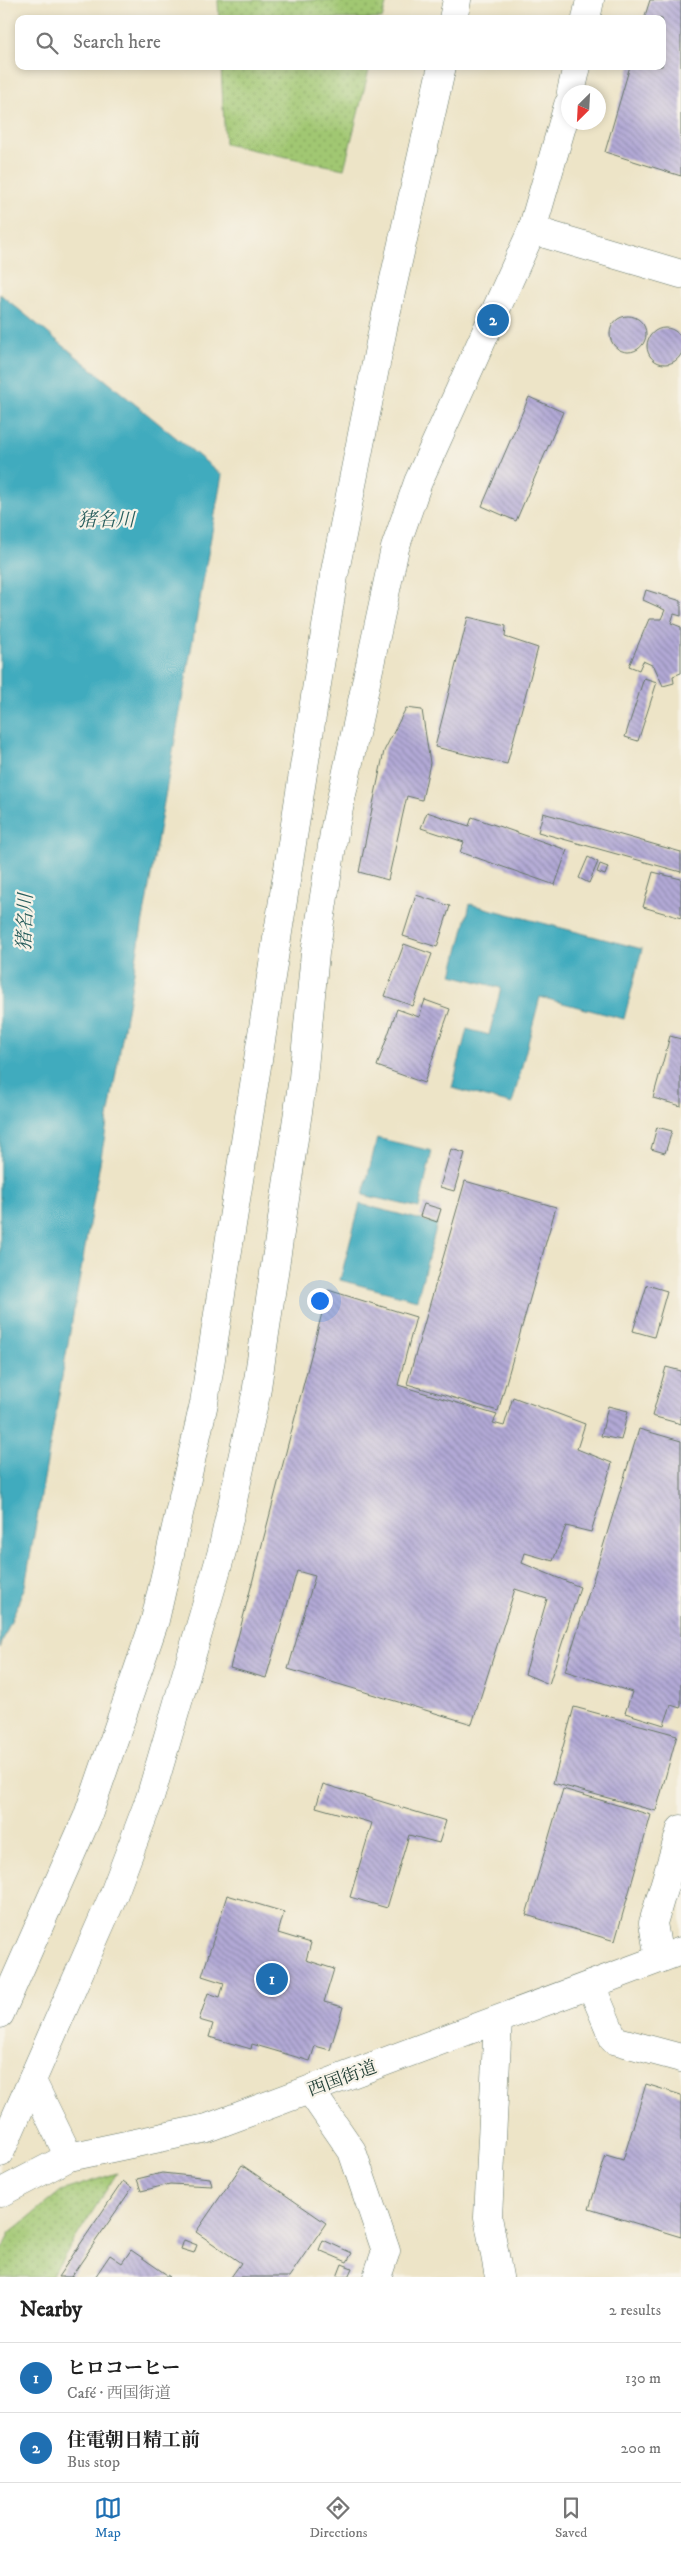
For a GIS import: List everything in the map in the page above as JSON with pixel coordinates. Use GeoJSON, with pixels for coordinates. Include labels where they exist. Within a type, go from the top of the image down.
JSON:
{"type":"FeatureCollection","features":[{"type":"Feature","properties":{"kind":"street"},"geometry":{"type":"LineString","coordinates":[[454,15],[457,0]]}},
{"type":"Feature","properties":{"kind":"street"},"geometry":{"type":"LineString","coordinates":[[587,15],[590,0]]}},
{"type":"Feature","properties":{"kind":"street"},"geometry":{"type":"LineString","coordinates":[[0,2014],[87,1818],[156,1620],[204,1403],[334,576],[382,328],[441,70]]}},
{"type":"Feature","properties":{"kind":"street"},"geometry":{"type":"LineString","coordinates":[[572,85],[575,70]]}},
{"type":"Feature","properties":{"kind":"street"},"geometry":{"type":"LineString","coordinates":[[0,2153],[113,1896],[150,1798],[222,1551],[256,1394],[303,1078],[316,953],[335,827],[396,548],[418,482],[532,230],[561,129]]}},
{"type":"Feature","properties":{"kind":"street"},"geometry":{"type":"LineString","coordinates":[[532,230],[681,274]]}},
{"type":"Feature","properties":{"kind":"street"},"geometry":{"type":"LineString","coordinates":[[670,1955],[653,1923],[681,1829]]}},
{"type":"Feature","properties":{"kind":"street","name":"西国街道"},"geometry":{"type":"LineString","coordinates":[[0,2193],[69,2157],[207,2128],[670,1955]]}},
{"type":"Feature","properties":{"kind":"street"},"geometry":{"type":"LineString","coordinates":[[591,1985],[614,2040],[681,2058]]}},
{"type":"Feature","properties":{"kind":"street"},"geometry":{"type":"LineString","coordinates":[[498,2020],[488,2217],[499,2277]]}},
{"type":"Feature","properties":{"kind":"street"},"geometry":{"type":"LineString","coordinates":[[32,2081],[69,2157]]}},
{"type":"Feature","properties":{"kind":"street"},"geometry":{"type":"LineString","coordinates":[[310,2090],[352,2151],[386,2251],[398,2277]]}},
{"type":"Feature","properties":{"kind":"street"},"geometry":{"type":"LineString","coordinates":[[377,2277],[386,2251]]}},
{"type":"Feature","properties":{"kind":"green space"},"geometry":{"type":"Polygon","coordinates":[[[218,0],[387,0],[383,15],[219,15],[218,0]]]}},
{"type":"Feature","properties":{"kind":"green space"},"geometry":{"type":"Polygon","coordinates":[[[221,70],[369,70],[344,169],[225,144],[221,70]]]}},
{"type":"Feature","properties":{"kind":"green space"},"geometry":{"type":"Polygon","coordinates":[[[117,2173],[51,2277],[0,2277],[0,2252],[10,2233],[61,2191],[117,2173]]]}},
{"type":"Feature","properties":{"kind":"water","name":"猪名川"},"geometry":{"type":"Polygon","coordinates":[[[0,294],[222,475],[25,1586],[0,1648],[0,294]]]}},
{"type":"Feature","properties":{"kind":"water"},"geometry":{"type":"Polygon","coordinates":[[[470,904],[642,949],[624,1019],[540,997],[512,1104],[452,1088],[467,1029],[489,1035],[501,988],[452,975],[470,904]]]}},
{"type":"Feature","properties":{"kind":"water"},"geometry":{"type":"Polygon","coordinates":[[[377,1138],[432,1151],[419,1208],[363,1195],[377,1138]]]}},
{"type":"Feature","properties":{"kind":"water"},"geometry":{"type":"Polygon","coordinates":[[[360,1204],[437,1224],[417,1300],[340,1280],[360,1204]]]}},
{"type":"Feature","properties":{"kind":"building"},"geometry":{"type":"Polygon","coordinates":[[[650,0],[681,0],[681,176],[605,152],[629,70],[666,70],[666,15],[645,15],[650,0]]]}},
{"type":"Feature","properties":{"kind":"building"},"geometry":{"type":"Polygon","coordinates":[[[628,316],[635,317],[641,321],[645,327],[645,341],[641,347],[635,351],[628,352],[621,351],[615,347],[611,341],[610,334],[611,327],[615,321],[621,317],[628,316]]]}},
{"type":"Feature","properties":{"kind":"building"},"geometry":{"type":"Polygon","coordinates":[[[665,328],[672,329],[682,339],[682,353],[678,359],[672,363],[665,364],[658,363],[652,359],[648,353],[647,346],[648,339],[652,333],[658,329],[665,328]]]}},
{"type":"Feature","properties":{"kind":"building"},"geometry":{"type":"Polygon","coordinates":[[[529,397],[563,412],[516,521],[482,506],[529,397]]]}},
{"type":"Feature","properties":{"kind":"building"},"geometry":{"type":"Polygon","coordinates":[[[646,590],[681,601],[681,616],[674,614],[671,623],[681,627],[681,673],[673,676],[674,683],[663,686],[654,666],[643,661],[639,670],[629,666],[649,619],[661,619],[665,610],[643,600],[646,590]]]}},
{"type":"Feature","properties":{"kind":"building"},"geometry":{"type":"Polygon","coordinates":[[[468,617],[506,626],[505,637],[538,648],[507,764],[435,747],[468,617]]]}},
{"type":"Feature","properties":{"kind":"building"},"geometry":{"type":"Polygon","coordinates":[[[644,678],[657,682],[638,741],[625,737],[644,678]]]}},
{"type":"Feature","properties":{"kind":"building"},"geometry":{"type":"Polygon","coordinates":[[[406,708],[422,710],[430,763],[422,800],[407,796],[388,880],[359,872],[384,751],[406,708]]]}},
{"type":"Feature","properties":{"kind":"building"},"geometry":{"type":"Polygon","coordinates":[[[427,812],[469,826],[472,817],[567,850],[555,885],[460,852],[464,842],[421,828],[427,812]]]}},
{"type":"Feature","properties":{"kind":"building"},"geometry":{"type":"Polygon","coordinates":[[[543,813],[681,852],[681,872],[538,832],[543,813]]]}},
{"type":"Feature","properties":{"kind":"building"},"geometry":{"type":"Polygon","coordinates":[[[588,857],[598,862],[589,883],[579,878],[588,857]]]}},
{"type":"Feature","properties":{"kind":"building"},"geometry":{"type":"Polygon","coordinates":[[[600,864],[608,867],[605,875],[597,872],[600,864]]]}},
{"type":"Feature","properties":{"kind":"building"},"geometry":{"type":"Polygon","coordinates":[[[653,872],[681,879],[681,918],[643,907],[653,872]]]}},
{"type":"Feature","properties":{"kind":"building"},"geometry":{"type":"Polygon","coordinates":[[[416,895],[450,906],[437,947],[403,936],[416,895]]]}},
{"type":"Feature","properties":{"kind":"building"},"geometry":{"type":"Polygon","coordinates":[[[404,944],[432,954],[413,1006],[385,996],[404,944]]]}},
{"type":"Feature","properties":{"kind":"building"},"geometry":{"type":"Polygon","coordinates":[[[425,1000],[450,1009],[424,1083],[377,1066],[397,1009],[419,1017],[425,1000]]]}},
{"type":"Feature","properties":{"kind":"building"},"geometry":{"type":"Polygon","coordinates":[[[670,1036],[681,1039],[681,1106],[653,1098],[670,1036]]]}},
{"type":"Feature","properties":{"kind":"building"},"geometry":{"type":"Polygon","coordinates":[[[657,1127],[672,1131],[665,1153],[651,1149],[657,1127]]]}},
{"type":"Feature","properties":{"kind":"building"},"geometry":{"type":"Polygon","coordinates":[[[451,1149],[465,1153],[454,1191],[440,1187],[451,1149]]]}},
{"type":"Feature","properties":{"kind":"building"},"geometry":{"type":"Polygon","coordinates":[[[465,1181],[556,1207],[498,1411],[407,1384],[465,1181]]]}},
{"type":"Feature","properties":{"kind":"building"},"geometry":{"type":"Polygon","coordinates":[[[424,1204],[441,1209],[437,1222],[420,1216],[424,1204]]]}},
{"type":"Feature","properties":{"kind":"building"},"geometry":{"type":"Polygon","coordinates":[[[647,1285],[667,1291],[654,1337],[633,1331],[647,1285]]]}},
{"type":"Feature","properties":{"kind":"building"},"geometry":{"type":"Polygon","coordinates":[[[328,1290],[416,1317],[398,1385],[497,1415],[493,1423],[504,1426],[513,1397],[585,1424],[577,1449],[612,1463],[591,1532],[566,1526],[553,1561],[525,1553],[522,1563],[580,1587],[549,1684],[525,1674],[547,1599],[515,1589],[472,1724],[288,1669],[315,1576],[297,1571],[266,1678],[230,1668],[328,1290]]]}},
{"type":"Feature","properties":{"kind":"building"},"geometry":{"type":"Polygon","coordinates":[[[666,1367],[681,1371],[681,1424],[652,1416],[666,1367]]]}},
{"type":"Feature","properties":{"kind":"building"},"geometry":{"type":"Polygon","coordinates":[[[608,1406],[628,1411],[621,1440],[601,1436],[608,1406]]]}},
{"type":"Feature","properties":{"kind":"building"},"geometry":{"type":"Polygon","coordinates":[[[639,1429],[681,1441],[681,1706],[680,1708],[671,1705],[664,1725],[625,1713],[632,1692],[565,1671],[639,1429]]]}},
{"type":"Feature","properties":{"kind":"building"},"geometry":{"type":"Polygon","coordinates":[[[574,1707],[677,1735],[656,1811],[553,1783],[574,1707]]]}},
{"type":"Feature","properties":{"kind":"building"},"geometry":{"type":"Polygon","coordinates":[[[323,1784],[446,1821],[439,1843],[409,1835],[387,1908],[350,1897],[372,1823],[316,1807],[323,1784]]]}},
{"type":"Feature","properties":{"kind":"building"},"geometry":{"type":"Polygon","coordinates":[[[563,1789],[651,1815],[615,1941],[526,1915],[563,1789]]]}},
{"type":"Feature","properties":{"kind":"building"},"geometry":{"type":"Polygon","coordinates":[[[227,1895],[284,1912],[278,1933],[311,1943],[306,1960],[334,1969],[324,2002],[343,2007],[330,2050],[315,2046],[310,2061],[252,2044],[251,2049],[209,2037],[213,2024],[199,2020],[208,1993],[220,1997],[224,1983],[202,1976],[227,1895]]]}},
{"type":"Feature","properties":{"kind":"building"},"geometry":{"type":"Polygon","coordinates":[[[646,2084],[681,2095],[681,2237],[589,2209],[606,2155],[623,2160],[646,2084]]]}},
{"type":"Feature","properties":{"kind":"building"},"geometry":{"type":"Polygon","coordinates":[[[242,2165],[326,2223],[289,2277],[231,2277],[241,2263],[196,2232],[242,2165]]]}},
{"type":"Feature","properties":{"kind":"building"},"geometry":{"type":"Polygon","coordinates":[[[162,2173],[210,2178],[212,2186],[170,2184],[141,2191],[137,2179],[162,2173]]]}},
{"type":"Feature","properties":{"kind":"building"},"geometry":{"type":"Polygon","coordinates":[[[123,2181],[132,2188],[71,2277],[58,2277],[123,2181]]]}},
{"type":"Feature","properties":{"kind":"building"},"geometry":{"type":"Polygon","coordinates":[[[184,2240],[197,2245],[194,2253],[181,2249],[184,2240]]]}},
{"type":"Feature","properties":{"kind":"building"},"geometry":{"type":"Polygon","coordinates":[[[323,2240],[352,2253],[347,2262],[319,2250],[323,2240]]]}},
{"type":"Feature","properties":{"kind":"building"},"geometry":{"type":"Polygon","coordinates":[[[131,2250],[170,2277],[95,2277],[110,2255],[122,2263],[131,2250]]]}},
{"type":"Feature","properties":{"kind":"building"},"geometry":{"type":"Polygon","coordinates":[[[342,2264],[352,2268],[348,2277],[337,2277],[342,2264]]]}},
{"type":"Feature","properties":{"kind":"place","name":"住電朝日精工前"},"geometry":{"type":"Point","coordinates":[493,320]}},
{"type":"Feature","properties":{"kind":"place","name":"ヒロコーヒー"},"geometry":{"type":"Point","coordinates":[272,1979]}}]}
